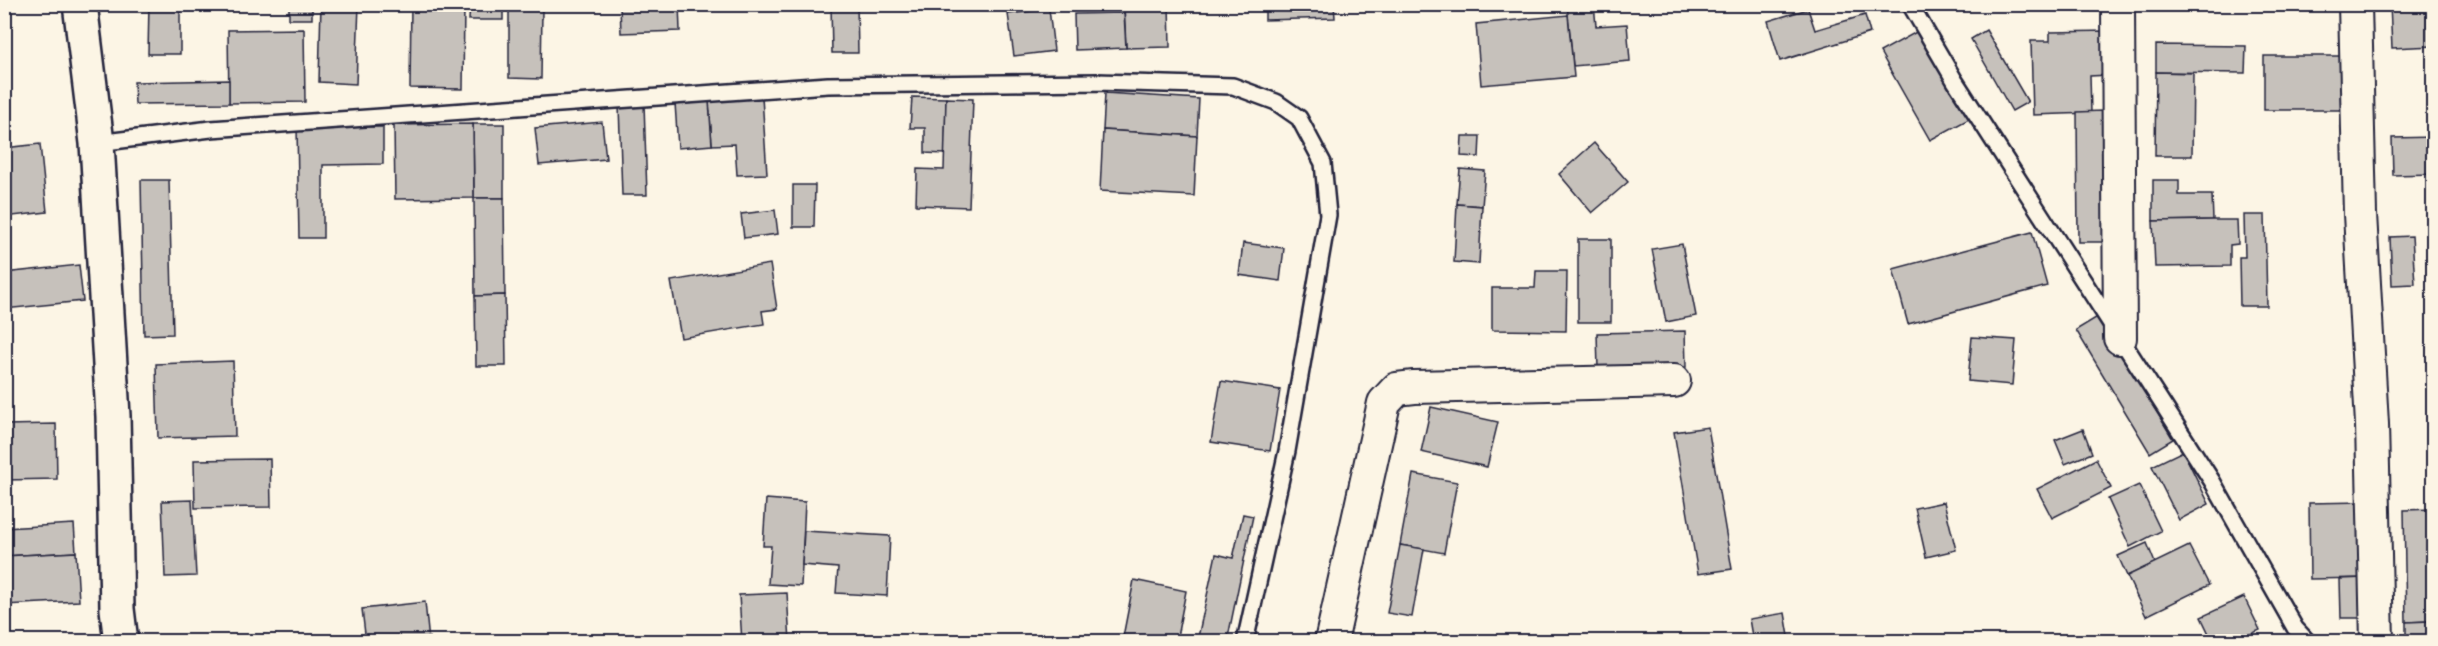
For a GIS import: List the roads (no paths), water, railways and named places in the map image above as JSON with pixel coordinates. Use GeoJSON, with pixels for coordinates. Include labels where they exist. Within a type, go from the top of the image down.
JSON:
{"type":"FeatureCollection","features":[{"type":"Feature","properties":{"kind":"street"},"geometry":{"type":"LineString","coordinates":[[80,4],[97,143],[113,416],[117,609],[122,642]]}},
{"type":"Feature","properties":{"kind":"street"},"geometry":{"type":"LineString","coordinates":[[2118,4],[2120,338]]}},
{"type":"Feature","properties":{"kind":"street"},"geometry":{"type":"LineString","coordinates":[[2355,4],[2360,214],[2372,424],[2377,642]]}},
{"type":"Feature","properties":{"kind":"street"},"geometry":{"type":"LineString","coordinates":[[1331,642],[1384,403],[1397,389],[1674,381]]}},
{"type":"Feature","properties":{"kind":"lane"},"geometry":{"type":"LineString","coordinates":[[1910,4],[1955,81],[2212,482],[2295,628],[2308,642]]}},
{"type":"Feature","properties":{"kind":"lane"},"geometry":{"type":"LineString","coordinates":[[97,143],[211,129],[828,85],[1097,82],[1233,86],[1276,102],[1299,118],[1323,164],[1328,215],[1287,451],[1245,642]]}}]}
